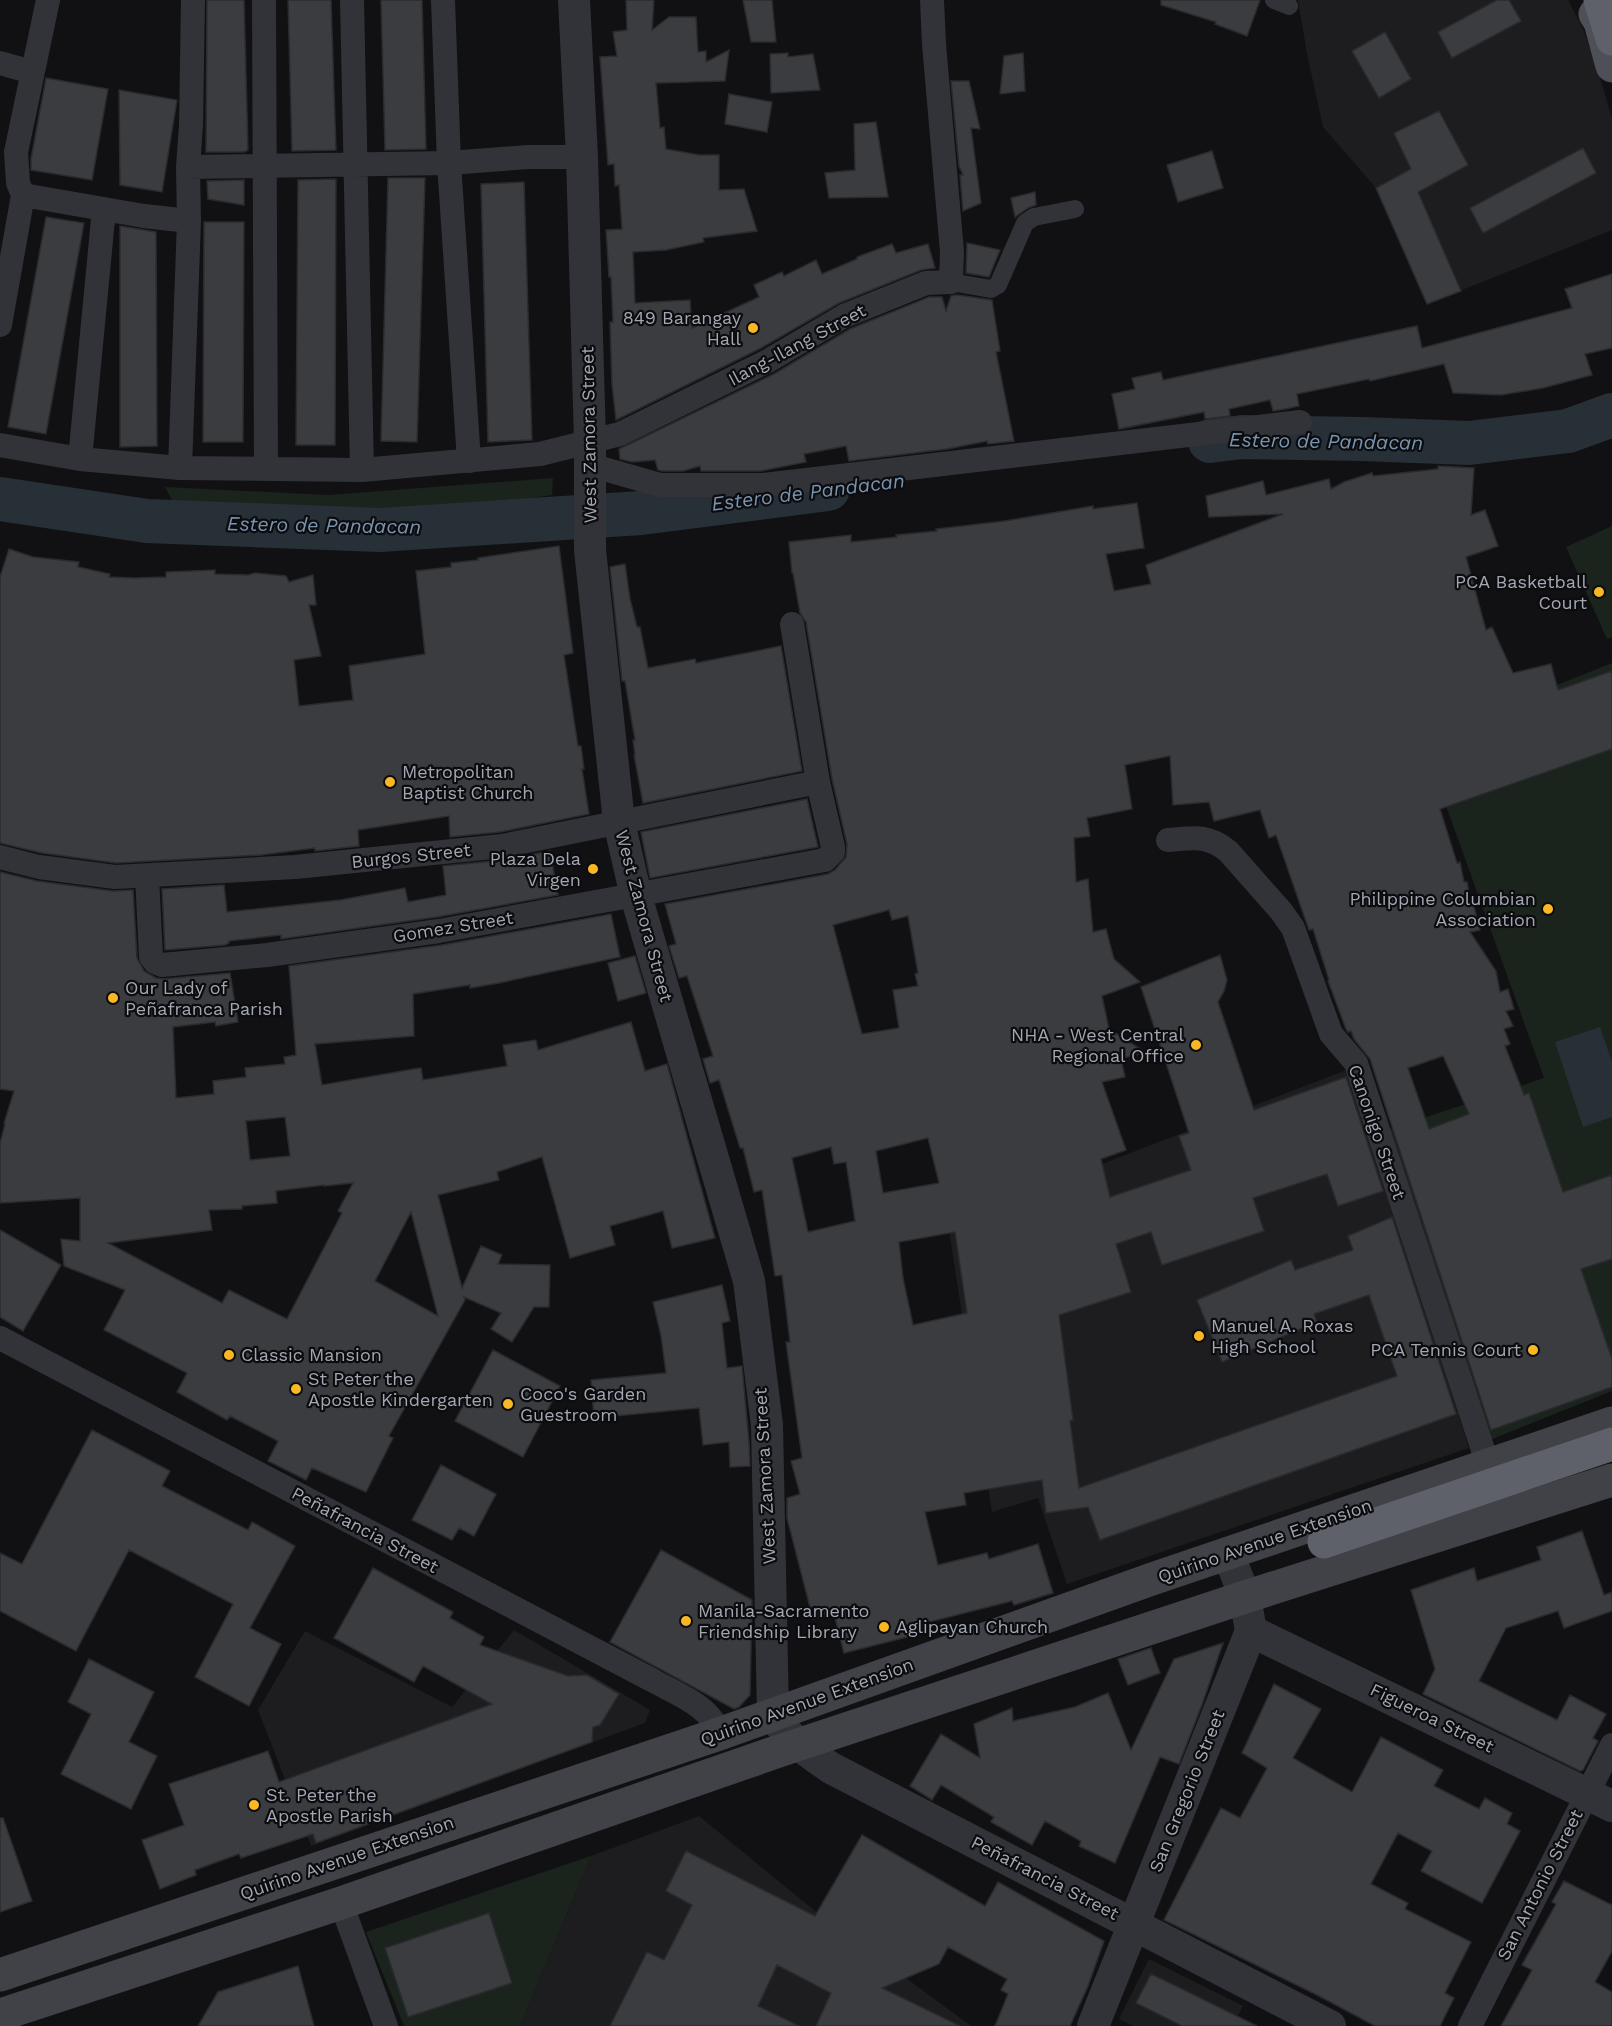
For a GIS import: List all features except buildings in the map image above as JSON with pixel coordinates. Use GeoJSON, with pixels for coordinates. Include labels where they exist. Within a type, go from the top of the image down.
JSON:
{"type":"FeatureCollection","features":[{"type":"Feature","properties":{"kind":"highway"},"geometry":{"type":"LineString","coordinates":[[1600,0],[1612,39]]}},
{"type":"Feature","properties":{"kind":"highway"},"geometry":{"type":"LineString","coordinates":[[1324,1542],[1612,1444]]}},
{"type":"Feature","properties":{"kind":"main road"},"geometry":{"type":"LineString","coordinates":[[1585,0],[1600,22],[1612,66]]}},
{"type":"Feature","properties":{"kind":"main road","name":"Quirino Avenue Extension"},"geometry":{"type":"LineString","coordinates":[[0,1975],[719,1734],[1228,1553],[1612,1423]]}},
{"type":"Feature","properties":{"kind":"main road","name":"Quirino Avenue Extension"},"geometry":{"type":"LineString","coordinates":[[0,2015],[341,1903],[798,1745],[1245,1597],[1612,1480]]}},
{"type":"Feature","properties":{"kind":"main road"},"geometry":{"type":"LineString","coordinates":[[118,1936],[131,1972]]}},
{"type":"Feature","properties":{"kind":"street"},"geometry":{"type":"LineString","coordinates":[[0,325],[23,195],[8,149],[32,72],[48,0]]}},
{"type":"Feature","properties":{"kind":"street"},"geometry":{"type":"LineString","coordinates":[[180,468],[189,221],[188,167],[193,0]]}},
{"type":"Feature","properties":{"kind":"street"},"geometry":{"type":"LineString","coordinates":[[264,0],[266,469]]}},
{"type":"Feature","properties":{"kind":"street"},"geometry":{"type":"LineString","coordinates":[[352,0],[363,470]]}},
{"type":"Feature","properties":{"kind":"street"},"geometry":{"type":"LineString","coordinates":[[444,0],[449,163],[469,461]]}},
{"type":"Feature","properties":{"kind":"street","name":"West Zamora Street"},"geometry":{"type":"LineString","coordinates":[[574,0],[582,157],[590,542],[619,822],[636,896],[749,1281],[767,1425],[773,1714]]}},
{"type":"Feature","properties":{"kind":"street"},"geometry":{"type":"LineString","coordinates":[[932,0],[952,252],[951,282]]}},
{"type":"Feature","properties":{"kind":"street"},"geometry":{"type":"LineString","coordinates":[[0,63],[32,72]]}},
{"type":"Feature","properties":{"kind":"street"},"geometry":{"type":"LineString","coordinates":[[188,167],[449,163],[528,157],[582,157]]}},
{"type":"Feature","properties":{"kind":"street"},"geometry":{"type":"LineString","coordinates":[[23,195],[189,221]]}},
{"type":"Feature","properties":{"kind":"street"},"geometry":{"type":"LineString","coordinates":[[80,459],[104,209]]}},
{"type":"Feature","properties":{"kind":"street","name":"Ilang-Ilang Street"},"geometry":{"type":"LineString","coordinates":[[0,445],[80,459],[180,468],[363,470],[540,454],[590,461],[620,434],[768,361],[844,316],[926,283],[951,282],[991,289],[998,285],[1025,223],[1034,217],[1075,209]]}},
{"type":"Feature","properties":{"kind":"street"},"geometry":{"type":"LineString","coordinates":[[590,461],[660,485],[764,485],[1300,422]]}},
{"type":"Feature","properties":{"kind":"street"},"geometry":{"type":"LineString","coordinates":[[792,624],[818,782]]}},
{"type":"Feature","properties":{"kind":"street","name":"Burgos Street"},"geometry":{"type":"LineString","coordinates":[[0,856],[39,867],[115,877],[295,867],[492,847],[818,782]]}},
{"type":"Feature","properties":{"kind":"street","name":"Gomez Street"},"geometry":{"type":"LineString","coordinates":[[147,876],[151,957],[162,965],[267,955],[439,931],[825,860],[833,852],[818,782]]}},
{"type":"Feature","properties":{"kind":"street","name":"Canonigo Street"},"geometry":{"type":"LineString","coordinates":[[1168,840],[1203,838],[1218,843],[1228,851],[1281,911],[1293,928],[1331,1034],[1356,1063],[1488,1465]]}},
{"type":"Feature","properties":{"kind":"street","name":"Peñafrancia Street"},"geometry":{"type":"LineString","coordinates":[[0,1338],[652,1680],[707,1713],[717,1725],[719,1734]]}},
{"type":"Feature","properties":{"kind":"street"},"geometry":{"type":"LineString","coordinates":[[1228,1553],[1245,1597],[1251,1631]]}},
{"type":"Feature","properties":{"kind":"street","name":"Figueroa Street"},"geometry":{"type":"LineString","coordinates":[[1251,1631],[1599,1800]]}},
{"type":"Feature","properties":{"kind":"street","name":"San Gregorio Street"},"geometry":{"type":"LineString","coordinates":[[1093,2026],[1251,1631]]}},
{"type":"Feature","properties":{"kind":"street","name":"Peñafrancia Street"},"geometry":{"type":"LineString","coordinates":[[773,1714],[786,1733],[798,1745],[831,1768],[1330,2026]]}},
{"type":"Feature","properties":{"kind":"street","name":"San Antonio Street"},"geometry":{"type":"LineString","coordinates":[[1470,2026],[1599,1800],[1612,1745]]}},
{"type":"Feature","properties":{"kind":"street"},"geometry":{"type":"LineString","coordinates":[[341,1903],[386,2026]]}},
{"type":"Feature","properties":{"kind":"shaded area"},"geometry":{"type":"Polygon","coordinates":[[[1298,0],[1568,0],[1584,31],[1612,119],[1612,230],[1427,304],[1376,188],[1323,127],[1298,0]]]}},
{"type":"Feature","properties":{"kind":"shaded area"},"geometry":{"type":"Polygon","coordinates":[[[553,478],[552,495],[466,508],[252,512],[172,500],[165,487],[328,495],[553,478]]]}},
{"type":"Feature","properties":{"kind":"shaded area","name":"PCA Basketball Court"},"geometry":{"type":"Polygon","coordinates":[[[1612,526],[1612,637],[1607,639],[1566,547],[1612,526]]]}},
{"type":"Feature","properties":{"kind":"shaded area","name":"Philippine Columbian Association"},"geometry":{"type":"Polygon","coordinates":[[[1612,663],[1612,1391],[1487,1441],[1384,1131],[1544,1078],[1422,739],[1612,663]]]}},
{"type":"Feature","properties":{"kind":"shaded area"},"geometry":{"type":"Polygon","coordinates":[[[1600,1027],[1612,1062],[1612,1117],[1583,1127],[1555,1042],[1600,1027]]]}},
{"type":"Feature","properties":{"kind":"shaded area","name":"Manuel A. Roxas High School"},"geometry":{"type":"Polygon","coordinates":[[[1349,1069],[1469,1448],[1067,1584],[1038,1498],[992,1512],[948,1223],[1349,1069]]]}},
{"type":"Feature","properties":{"kind":"shaded area"},"geometry":{"type":"Polygon","coordinates":[[[514,1630],[650,1710],[645,1723],[311,1846],[258,1710],[305,1631],[452,1707],[514,1630]]]}},
{"type":"Feature","properties":{"kind":"shaded area"},"geometry":{"type":"Polygon","coordinates":[[[699,1816],[814,1910],[971,2026],[520,2026],[591,1856],[699,1816]]]}},
{"type":"Feature","properties":{"kind":"shaded area"},"geometry":{"type":"Polygon","coordinates":[[[591,1856],[520,2026],[404,2026],[366,1932],[591,1856]]]}},
{"type":"Feature","properties":{"kind":"shaded area"},"geometry":{"type":"Polygon","coordinates":[[[1149,1959],[1243,2006],[1233,2026],[1133,2026],[1119,2019],[1149,1959]]]}},
{"type":"Feature","properties":{"kind":"waterway","name":"Estero de Pandacan"},"geometry":{"type":"LineString","coordinates":[[1210,441],[1242,437],[1469,443],[1568,431],[1612,415]]}},
{"type":"Feature","properties":{"kind":"waterway","name":"Estero de Pandacan"},"geometry":{"type":"LineString","coordinates":[[0,499],[147,521],[380,530],[641,513],[828,489]]}},
{"type":"Feature","properties":{"kind":"place","name":"849 Barangay Hall"},"geometry":{"type":"Point","coordinates":[753,328]}},
{"type":"Feature","properties":{"kind":"place","name":"PCA Basketball Court"},"geometry":{"type":"Point","coordinates":[1599,592]}},
{"type":"Feature","properties":{"kind":"place","name":"Metropolitan Baptist Church"},"geometry":{"type":"Point","coordinates":[390,782]}},
{"type":"Feature","properties":{"kind":"place","name":"Plaza Dela Virgen"},"geometry":{"type":"Point","coordinates":[593,869]}},
{"type":"Feature","properties":{"kind":"place","name":"Philippine Columbian Association"},"geometry":{"type":"Point","coordinates":[1548,909]}},
{"type":"Feature","properties":{"kind":"place","name":"Our Lady of Peñafranca Parish"},"geometry":{"type":"Point","coordinates":[113,998]}},
{"type":"Feature","properties":{"kind":"place","name":"NHA - West Central Regional Office"},"geometry":{"type":"Point","coordinates":[1196,1045]}},
{"type":"Feature","properties":{"kind":"place","name":"Manuel A. Roxas High School"},"geometry":{"type":"Point","coordinates":[1199,1336]}},
{"type":"Feature","properties":{"kind":"place","name":"PCA Tennis Court"},"geometry":{"type":"Point","coordinates":[1533,1350]}},
{"type":"Feature","properties":{"kind":"place","name":"Classic Mansion"},"geometry":{"type":"Point","coordinates":[229,1355]}},
{"type":"Feature","properties":{"kind":"place","name":"St Peter the Apostle Kindergarten"},"geometry":{"type":"Point","coordinates":[296,1389]}},
{"type":"Feature","properties":{"kind":"place","name":"Coco's Garden Guestroom"},"geometry":{"type":"Point","coordinates":[508,1404]}},
{"type":"Feature","properties":{"kind":"place","name":"Manila-Sacramento Friendship Library"},"geometry":{"type":"Point","coordinates":[686,1621]}},
{"type":"Feature","properties":{"kind":"place","name":"Aglipayan Church"},"geometry":{"type":"Point","coordinates":[884,1627]}},
{"type":"Feature","properties":{"kind":"place","name":"St. Peter the Apostle Parish"},"geometry":{"type":"Point","coordinates":[254,1805]}}]}
